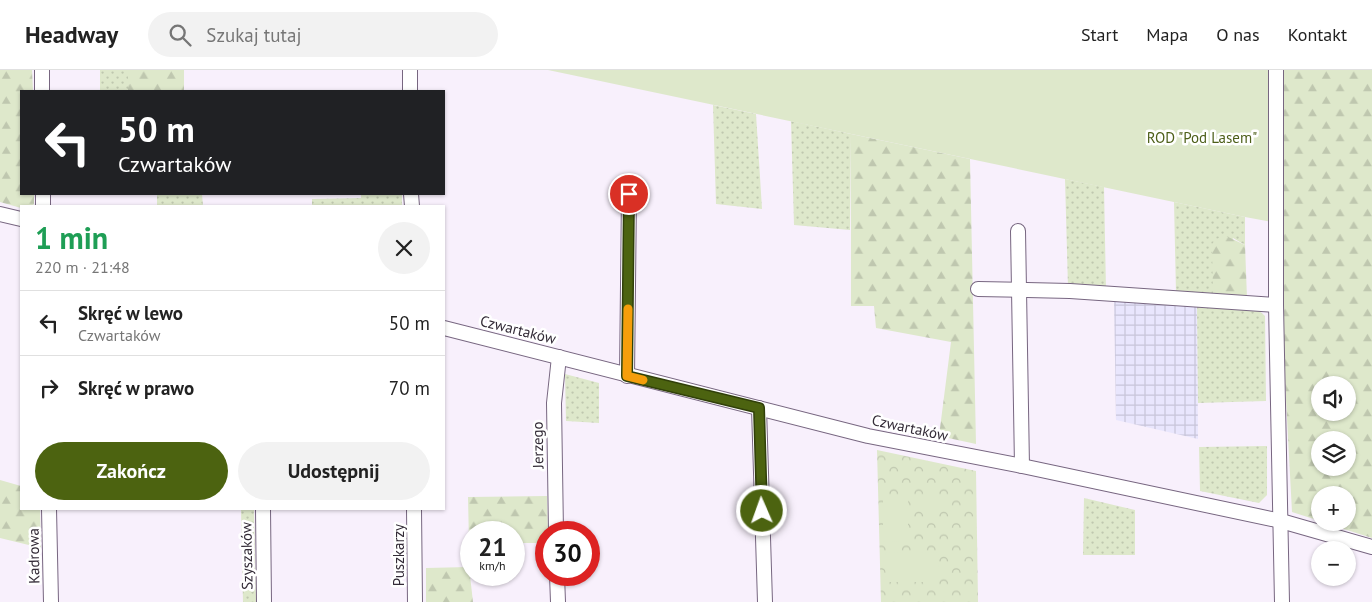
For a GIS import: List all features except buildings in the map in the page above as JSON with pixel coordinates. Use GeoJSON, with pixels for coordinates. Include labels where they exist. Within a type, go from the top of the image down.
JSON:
{"type":"FeatureCollection","features":[{"type":"Feature","properties":{"kind":"street"},"geometry":{"type":"LineString","coordinates":[[42,70],[42,90]]}},
{"type":"Feature","properties":{"kind":"street"},"geometry":{"type":"LineString","coordinates":[[410,70],[410,90]]}},
{"type":"Feature","properties":{"kind":"street"},"geometry":{"type":"LineString","coordinates":[[1276,70],[1274,171],[1282,602]]}},
{"type":"Feature","properties":{"kind":"street"},"geometry":{"type":"LineString","coordinates":[[627,376],[629,194]]}},
{"type":"Feature","properties":{"kind":"street"},"geometry":{"type":"LineString","coordinates":[[0,214],[20,219]]}},
{"type":"Feature","properties":{"kind":"street"},"geometry":{"type":"LineString","coordinates":[[1018,231],[1022,466]]}},
{"type":"Feature","properties":{"kind":"street"},"geometry":{"type":"LineString","coordinates":[[978,289],[1070,291],[1276,305]]}},
{"type":"Feature","properties":{"kind":"street","name":"Czwartaków"},"geometry":{"type":"LineString","coordinates":[[445,328],[868,436],[1022,466],[1281,521],[1372,547]]}},
{"type":"Feature","properties":{"kind":"street","name":"Jerzego"},"geometry":{"type":"LineString","coordinates":[[556,521],[554,403],[559,357]]}},
{"type":"Feature","properties":{"kind":"street"},"geometry":{"type":"LineString","coordinates":[[759,408],[765,602]]}},
{"type":"Feature","properties":{"kind":"street","name":"Kadrowa"},"geometry":{"type":"LineString","coordinates":[[49,510],[51,602]]}},
{"type":"Feature","properties":{"kind":"street","name":"Szyszaków"},"geometry":{"type":"LineString","coordinates":[[263,510],[264,602]]}},
{"type":"Feature","properties":{"kind":"street","name":"Puszkarzy"},"geometry":{"type":"LineString","coordinates":[[414,510],[415,602]]}},
{"type":"Feature","properties":{"kind":"street"},"geometry":{"type":"LineString","coordinates":[[557,586],[558,602]]}},
{"type":"Feature","properties":{"kind":"shaded area"},"geometry":{"type":"Polygon","coordinates":[[[1114,298],[1197,304],[1198,439],[1116,420],[1114,298]]]}},
{"type":"Feature","properties":{"kind":"green space"},"geometry":{"type":"Polygon","coordinates":[[[0,70],[32,70],[33,90],[20,90],[20,195],[34,195],[34,204],[20,205],[20,208],[0,202],[0,70]]]}},
{"type":"Feature","properties":{"kind":"green space"},"geometry":{"type":"Polygon","coordinates":[[[100,70],[128,70],[128,90],[100,90],[100,70]]]}},
{"type":"Feature","properties":{"kind":"green space"},"geometry":{"type":"Polygon","coordinates":[[[128,70],[184,70],[184,90],[128,90],[128,70]]]}},
{"type":"Feature","properties":{"kind":"green space","name":"ROD \"Pod Lasem\""},"geometry":{"type":"Polygon","coordinates":[[[548,70],[1270,70],[1272,222],[1245,217],[548,70]]]}},
{"type":"Feature","properties":{"kind":"green space"},"geometry":{"type":"Polygon","coordinates":[[[1279,70],[1372,70],[1372,538],[1350,531],[1356,531],[1356,486],[1311,486],[1311,518],[1292,512],[1281,306],[1279,70]]]}},
{"type":"Feature","properties":{"kind":"green space"},"geometry":{"type":"Polygon","coordinates":[[[713,105],[756,114],[762,209],[716,204],[713,105]]]}},
{"type":"Feature","properties":{"kind":"green space"},"geometry":{"type":"Polygon","coordinates":[[[791,121],[851,134],[850,230],[794,225],[791,121]]]}},
{"type":"Feature","properties":{"kind":"green space"},"geometry":{"type":"Polygon","coordinates":[[[851,134],[970,159],[976,444],[939,436],[951,342],[876,328],[874,306],[851,306],[851,134]]]}},
{"type":"Feature","properties":{"kind":"green space"},"geometry":{"type":"Polygon","coordinates":[[[1065,179],[1104,187],[1106,290],[1068,287],[1065,179]]]}},
{"type":"Feature","properties":{"kind":"green space"},"geometry":{"type":"Polygon","coordinates":[[[157,195],[202,195],[203,205],[157,205],[157,195]]]}},
{"type":"Feature","properties":{"kind":"green space"},"geometry":{"type":"Polygon","coordinates":[[[361,195],[402,195],[402,205],[312,205],[312,199],[361,198],[361,195]]]}},
{"type":"Feature","properties":{"kind":"green space"},"geometry":{"type":"Polygon","coordinates":[[[1174,202],[1245,217],[1245,245],[1233,238],[1213,296],[1176,293],[1174,202]]]}},
{"type":"Feature","properties":{"kind":"green space"},"geometry":{"type":"Polygon","coordinates":[[[1226,236],[1245,245],[1247,298],[1213,296],[1212,244],[1216,239],[1226,236]]]}},
{"type":"Feature","properties":{"kind":"green space"},"geometry":{"type":"Polygon","coordinates":[[[1197,304],[1256,308],[1265,316],[1266,401],[1198,403],[1197,304]]]}},
{"type":"Feature","properties":{"kind":"green space"},"geometry":{"type":"Polygon","coordinates":[[[565,374],[599,383],[599,423],[566,421],[565,374]]]}},
{"type":"Feature","properties":{"kind":"green space"},"geometry":{"type":"Polygon","coordinates":[[[1267,446],[1267,495],[1259,503],[1200,491],[1199,447],[1267,446]]]}},
{"type":"Feature","properties":{"kind":"green space"},"geometry":{"type":"Polygon","coordinates":[[[877,450],[976,471],[978,602],[881,602],[877,450]]]}},
{"type":"Feature","properties":{"kind":"green space"},"geometry":{"type":"Polygon","coordinates":[[[0,480],[20,486],[20,510],[40,510],[41,548],[0,538],[0,480]]]}},
{"type":"Feature","properties":{"kind":"green space"},"geometry":{"type":"Polygon","coordinates":[[[547,496],[548,521],[535,521],[535,543],[525,543],[525,521],[469,521],[468,497],[547,496]]]}},
{"type":"Feature","properties":{"kind":"green space"},"geometry":{"type":"Polygon","coordinates":[[[923,496],[950,496],[951,511],[923,511],[923,496]]]}},
{"type":"Feature","properties":{"kind":"green space"},"geometry":{"type":"Polygon","coordinates":[[[1084,498],[1135,510],[1135,555],[1083,555],[1084,498]]]}},
{"type":"Feature","properties":{"kind":"green space"},"geometry":{"type":"Polygon","coordinates":[[[883,500],[908,500],[908,542],[883,541],[883,500]]]}},
{"type":"Feature","properties":{"kind":"green space"},"geometry":{"type":"Polygon","coordinates":[[[241,510],[254,510],[256,602],[243,602],[241,510]]]}},
{"type":"Feature","properties":{"kind":"green space"},"geometry":{"type":"Polygon","coordinates":[[[938,552],[939,582],[886,582],[885,553],[938,552]]]}},
{"type":"Feature","properties":{"kind":"green space"},"geometry":{"type":"Polygon","coordinates":[[[460,567],[460,586],[471,586],[473,602],[426,602],[426,568],[460,567]]]}},
{"type":"Feature","properties":{"kind":"slow traffic"},"geometry":{"type":"LineString","coordinates":[[628,309],[627,376],[643,380]]}},
{"type":"Feature","properties":{"kind":"route"},"geometry":{"type":"LineString","coordinates":[[629,194],[627,376],[759,408],[762,511]]}}]}
